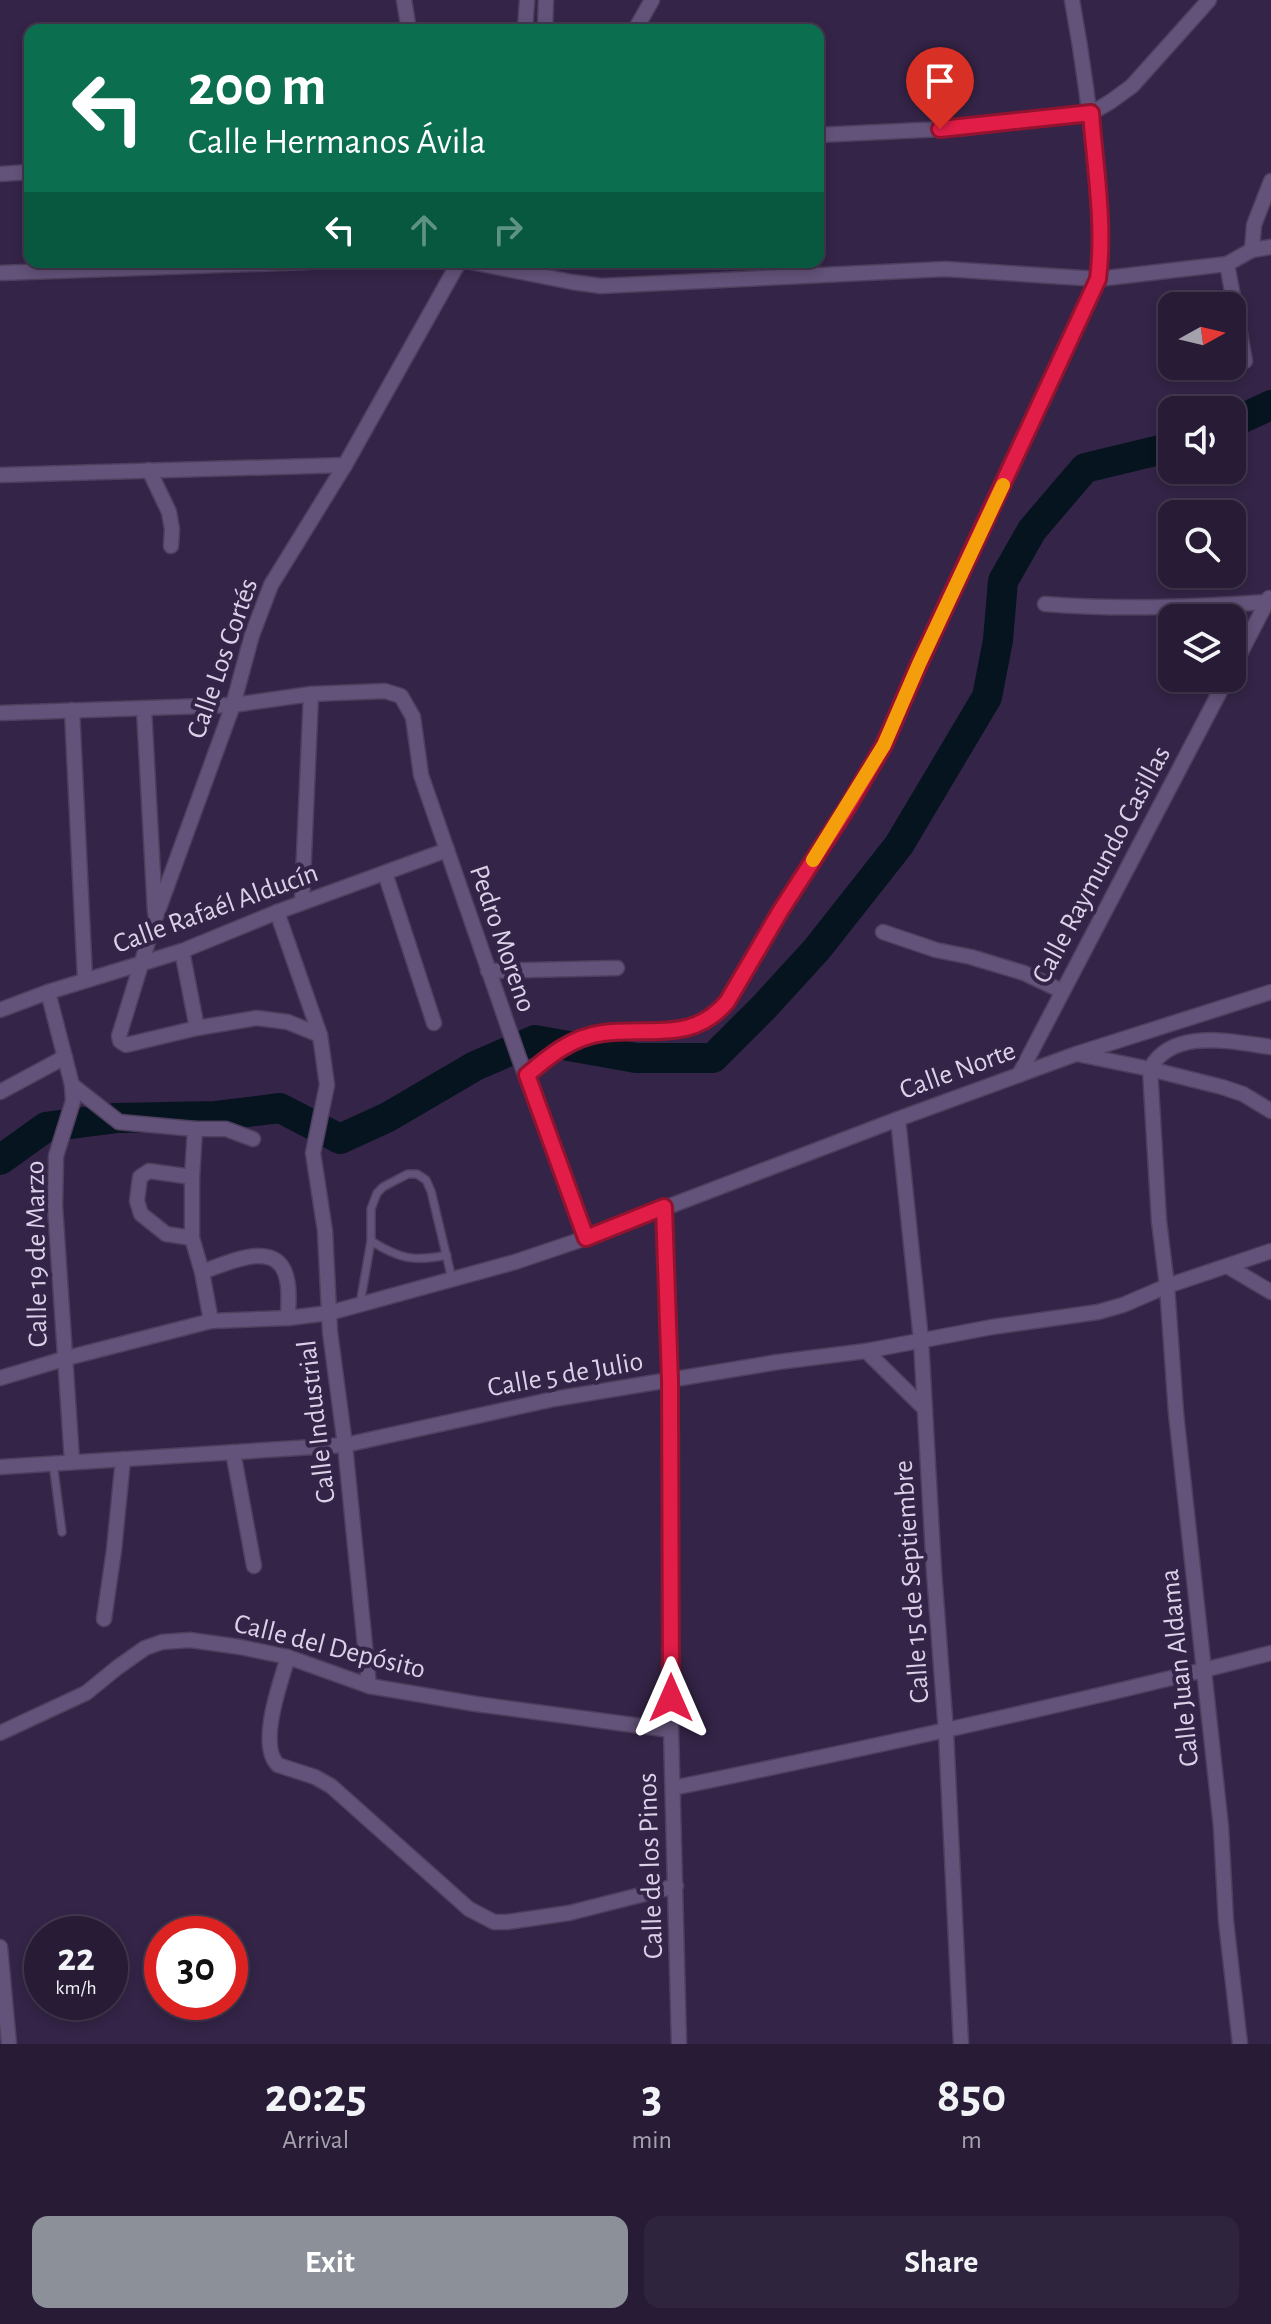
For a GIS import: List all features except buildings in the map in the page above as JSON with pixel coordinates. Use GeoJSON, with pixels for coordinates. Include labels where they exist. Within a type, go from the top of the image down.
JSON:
{"type":"FeatureCollection","features":[{"type":"Feature","properties":{"kind":"street"},"geometry":{"type":"LineString","coordinates":[[404,0],[408,24]]}},
{"type":"Feature","properties":{"kind":"street"},"geometry":{"type":"LineString","coordinates":[[525,24],[527,0]]}},
{"type":"Feature","properties":{"kind":"street"},"geometry":{"type":"LineString","coordinates":[[545,24],[546,0]]}},
{"type":"Feature","properties":{"kind":"street"},"geometry":{"type":"LineString","coordinates":[[638,24],[652,0]]}},
{"type":"Feature","properties":{"kind":"street"},"geometry":{"type":"LineString","coordinates":[[527,1075],[546,1058],[581,1038],[604,1032],[651,1032],[691,1026],[716,1014],[727,1002],[884,745],[1098,279],[1100,225],[1091,113],[1072,0]]}},
{"type":"Feature","properties":{"kind":"street"},"geometry":{"type":"LineString","coordinates":[[824,135],[964,128],[1091,113],[1132,86],[1209,0]]}},
{"type":"Feature","properties":{"kind":"street"},"geometry":{"type":"LineString","coordinates":[[0,174],[24,172]]}},
{"type":"Feature","properties":{"kind":"street"},"geometry":{"type":"LineString","coordinates":[[1252,250],[1254,225],[1271,181]]}},
{"type":"Feature","properties":{"kind":"street"},"geometry":{"type":"LineString","coordinates":[[535,268],[601,286],[945,269],[1098,279],[1227,264],[1252,250],[1271,247]]}},
{"type":"Feature","properties":{"kind":"street"},"geometry":{"type":"LineString","coordinates":[[1227,264],[1232,292]]}},
{"type":"Feature","properties":{"kind":"street"},"geometry":{"type":"LineString","coordinates":[[0,273],[140,268]]}},
{"type":"Feature","properties":{"kind":"street","name":"Calle Los Cortés"},"geometry":{"type":"LineString","coordinates":[[197,1028],[133,1043],[122,1044],[119,1036],[155,919],[233,705],[252,635],[271,585],[345,465],[456,268]]}},
{"type":"Feature","properties":{"kind":"street"},"geometry":{"type":"LineString","coordinates":[[0,475],[345,465]]}},
{"type":"Feature","properties":{"kind":"street"},"geometry":{"type":"LineString","coordinates":[[149,470],[169,512],[171,546]]}},
{"type":"Feature","properties":{"kind":"street"},"geometry":{"type":"LineString","coordinates":[[1045,604],[1093,608],[1200,606],[1269,598]]}},
{"type":"Feature","properties":{"kind":"street"},"geometry":{"type":"LineString","coordinates":[[1246,642],[1269,598]]}},
{"type":"Feature","properties":{"kind":"street","name":"Pedro Moreno"},"geometry":{"type":"LineString","coordinates":[[311,694],[385,691],[401,696],[413,717],[421,775],[508,1029],[586,1238]]}},
{"type":"Feature","properties":{"kind":"street","name":"Calle Raymundo Casillas"},"geometry":{"type":"LineString","coordinates":[[1019,1075],[1220,692]]}},
{"type":"Feature","properties":{"kind":"street"},"geometry":{"type":"LineString","coordinates":[[0,713],[233,705],[311,694],[302,902]]}},
{"type":"Feature","properties":{"kind":"street"},"geometry":{"type":"LineString","coordinates":[[144,709],[155,919]]}},
{"type":"Feature","properties":{"kind":"street"},"geometry":{"type":"LineString","coordinates":[[72,710],[85,979]]}},
{"type":"Feature","properties":{"kind":"street","name":"Calle Rafaél Alducín"},"geometry":{"type":"LineString","coordinates":[[0,1010],[85,979],[182,951],[302,902],[447,850]]}},
{"type":"Feature","properties":{"kind":"street"},"geometry":{"type":"LineString","coordinates":[[385,873],[434,1023]]}},
{"type":"Feature","properties":{"kind":"street"},"geometry":{"type":"LineString","coordinates":[[277,912],[320,1035]]}},
{"type":"Feature","properties":{"kind":"street"},"geometry":{"type":"LineString","coordinates":[[883,932],[936,950],[1024,973],[1062,991]]}},
{"type":"Feature","properties":{"kind":"street"},"geometry":{"type":"LineString","coordinates":[[182,951],[197,1028],[257,1018],[288,1022],[320,1035]]}},
{"type":"Feature","properties":{"kind":"street"},"geometry":{"type":"LineString","coordinates":[[488,971],[617,968]]}},
{"type":"Feature","properties":{"kind":"street"},"geometry":{"type":"LineString","coordinates":[[48,992],[76,1093],[119,1122],[226,1129],[253,1139]]}},
{"type":"Feature","properties":{"kind":"street","name":"Calle Norte"},"geometry":{"type":"LineString","coordinates":[[67,1358],[211,1321],[329,1313],[452,1279],[586,1238],[1076,1054],[1271,992]]}},
{"type":"Feature","properties":{"kind":"street","name":"Calle Industrial"},"geometry":{"type":"LineString","coordinates":[[320,1035],[327,1085],[313,1153],[325,1231],[329,1313],[369,1686]]}},
{"type":"Feature","properties":{"kind":"street"},"geometry":{"type":"LineString","coordinates":[[1150,1069],[1162,1053],[1177,1045],[1197,1041],[1271,1047]]}},
{"type":"Feature","properties":{"kind":"street"},"geometry":{"type":"LineString","coordinates":[[1076,1054],[1150,1069],[1243,1094],[1271,1111]]}},
{"type":"Feature","properties":{"kind":"street"},"geometry":{"type":"LineString","coordinates":[[0,1092],[65,1057]]}},
{"type":"Feature","properties":{"kind":"street","name":"Calle Juan Aldama"},"geometry":{"type":"LineString","coordinates":[[1150,1069],[1159,1221],[1176,1413],[1221,1827],[1226,1921],[1240,2044]]}},
{"type":"Feature","properties":{"kind":"street","name":"Calle 19 de Marzo"},"geometry":{"type":"LineString","coordinates":[[0,1378],[67,1358],[55,1206],[56,1156],[76,1093]]}},
{"type":"Feature","properties":{"kind":"street","name":"Calle 15 de Septiembre"},"geometry":{"type":"LineString","coordinates":[[898,1119],[921,1340],[946,1732],[961,2044]]}},
{"type":"Feature","properties":{"kind":"street"},"geometry":{"type":"LineString","coordinates":[[195,1129],[192,1238],[211,1321]]}},
{"type":"Feature","properties":{"kind":"street"},"geometry":{"type":"LineString","coordinates":[[192,1177],[149,1171],[144,1173],[140,1177],[137,1201],[141,1214],[166,1234],[192,1238]]}},
{"type":"Feature","properties":{"kind":"street","name":"Calle de los Pinos"},"geometry":{"type":"LineString","coordinates":[[664,1207],[670,1381],[671,1730],[679,2044]]}},
{"type":"Feature","properties":{"kind":"street","name":"Calle 5 de Julio"},"geometry":{"type":"LineString","coordinates":[[0,1467],[345,1445],[554,1399],[1098,1312],[1271,1251]]}},
{"type":"Feature","properties":{"kind":"street"},"geometry":{"type":"LineString","coordinates":[[202,1272],[255,1255],[274,1257],[283,1267],[287,1280],[288,1318]]}},
{"type":"Feature","properties":{"kind":"street"},"geometry":{"type":"LineString","coordinates":[[1227,1266],[1271,1292]]}},
{"type":"Feature","properties":{"kind":"street"},"geometry":{"type":"LineString","coordinates":[[866,1351],[925,1409]]}},
{"type":"Feature","properties":{"kind":"street"},"geometry":{"type":"LineString","coordinates":[[67,1358],[72,1461]]}},
{"type":"Feature","properties":{"kind":"street"},"geometry":{"type":"LineString","coordinates":[[233,1452],[254,1566]]}},
{"type":"Feature","properties":{"kind":"street"},"geometry":{"type":"LineString","coordinates":[[104,1619],[123,1459]]}},
{"type":"Feature","properties":{"kind":"street","name":"Calle del Depósito"},"geometry":{"type":"LineString","coordinates":[[0,1733],[86,1693],[145,1648],[162,1642],[190,1640],[288,1657],[369,1686],[671,1730]]}},
{"type":"Feature","properties":{"kind":"street"},"geometry":{"type":"LineString","coordinates":[[673,1788],[946,1732],[1271,1653]]}},
{"type":"Feature","properties":{"kind":"street"},"geometry":{"type":"LineString","coordinates":[[288,1657],[272,1712],[273,1761],[331,1786],[469,1909],[494,1922],[507,1922],[569,1913],[676,1886]]}},
{"type":"Feature","properties":{"kind":"street"},"geometry":{"type":"LineString","coordinates":[[0,1947],[9,2044]]}},
{"type":"Feature","properties":{"kind":"lane"},"geometry":{"type":"LineString","coordinates":[[360,1304],[371,1241],[371,1209],[383,1187],[408,1174],[417,1174],[426,1180],[431,1191],[452,1279]]}},
{"type":"Feature","properties":{"kind":"lane"},"geometry":{"type":"LineString","coordinates":[[371,1241],[400,1257],[413,1260],[447,1255]]}},
{"type":"Feature","properties":{"kind":"lane"},"geometry":{"type":"LineString","coordinates":[[53,1463],[62,1532]]}},
{"type":"Feature","properties":{"kind":"waterway"},"geometry":{"type":"LineString","coordinates":[[1246,417],[1271,405]]}},
{"type":"Feature","properties":{"kind":"waterway"},"geometry":{"type":"LineString","coordinates":[[0,1160],[46,1127],[116,1118],[216,1116],[280,1108],[340,1139],[388,1117],[475,1066],[535,1040],[636,1058],[713,1058],[817,949],[899,845],[987,697],[998,640],[1003,581],[1032,530],[1085,468],[1158,450]]}},
{"type":"Feature","properties":{"kind":"slow traffic"},"geometry":{"type":"LineString","coordinates":[[813,860],[884,745],[1003,485]]}},
{"type":"Feature","properties":{"kind":"route"},"geometry":{"type":"LineString","coordinates":[[671,1698],[670,1381],[664,1207],[586,1238],[527,1075],[546,1058],[581,1038],[604,1032],[651,1032],[691,1026],[716,1014],[727,1002],[884,745],[1098,279],[1100,225],[1091,113],[940,129]]}}]}
